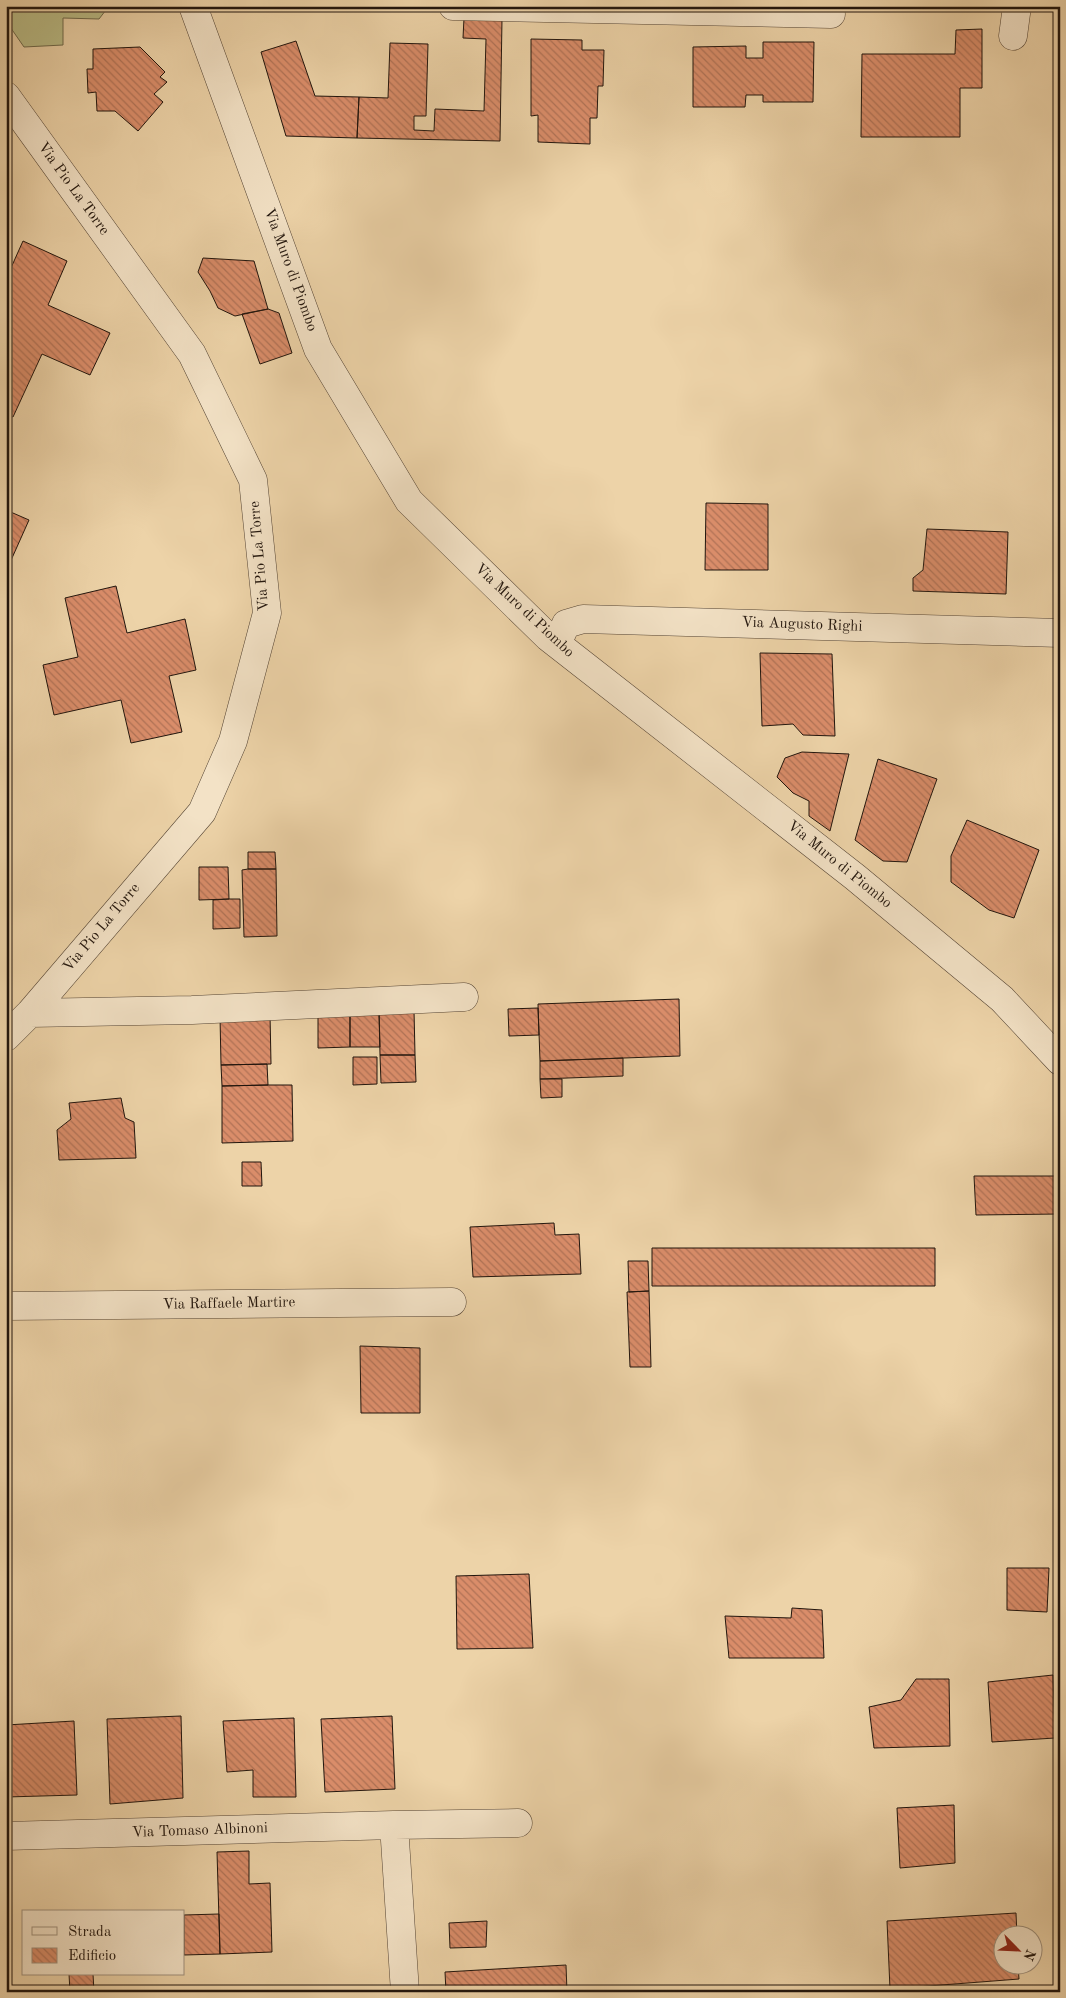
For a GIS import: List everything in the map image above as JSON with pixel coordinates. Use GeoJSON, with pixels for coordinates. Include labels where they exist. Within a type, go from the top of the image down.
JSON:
{"type":"FeatureCollection","features":[{"type":"Feature","properties":{"kind":"street","name":"Via Muro di Piombo"},"geometry":{"type":"LineString","coordinates":[[193,6],[318,349],[409,501],[557,644],[856,877],[1002,999],[1060,1061]]}},
{"type":"Feature","properties":{"kind":"street"},"geometry":{"type":"LineString","coordinates":[[453,6],[831,14]]}},
{"type":"Feature","properties":{"kind":"street"},"geometry":{"type":"LineString","coordinates":[[1013,36],[1017,6]]}},
{"type":"Feature","properties":{"kind":"street","name":"Via Pio La Torre"},"geometry":{"type":"LineString","coordinates":[[6,96],[192,354],[253,480],[267,613],[233,741],[202,812],[30,1013],[6,1037]]}},
{"type":"Feature","properties":{"kind":"street","name":"Via Augusto Righi"},"geometry":{"type":"LineString","coordinates":[[557,644],[566,624],[583,619],[1060,633]]}},
{"type":"Feature","properties":{"kind":"street"},"geometry":{"type":"LineString","coordinates":[[30,1013],[192,1010],[464,997]]}},
{"type":"Feature","properties":{"kind":"street","name":"Via Raffaele Martire"},"geometry":{"type":"LineString","coordinates":[[6,1306],[452,1302]]}},
{"type":"Feature","properties":{"kind":"street","name":"Via Tomaso Albinoni"},"geometry":{"type":"LineString","coordinates":[[6,1836],[518,1822]]}},
{"type":"Feature","properties":{"kind":"street"},"geometry":{"type":"LineString","coordinates":[[394,1826],[405,1992]]}},
{"type":"Feature","properties":{"kind":"green space"},"geometry":{"type":"Polygon","coordinates":[[[6,6],[109,6],[99,19],[63,18],[63,45],[24,47],[6,21],[6,6]]]}},
{"type":"Feature","properties":{"kind":"building"},"geometry":{"type":"Polygon","coordinates":[[[464,18],[502,19],[500,141],[357,138],[359,97],[388,98],[390,43],[428,44],[426,116],[414,116],[414,130],[434,131],[435,109],[484,111],[486,39],[463,38],[464,18]]]}},
{"type":"Feature","properties":{"kind":"building"},"geometry":{"type":"Polygon","coordinates":[[[982,29],[982,88],[960,88],[960,137],[861,137],[862,54],[955,54],[956,30],[982,29]]]}},
{"type":"Feature","properties":{"kind":"building"},"geometry":{"type":"Polygon","coordinates":[[[531,39],[582,40],[582,50],[604,50],[603,86],[598,86],[597,118],[590,118],[590,144],[538,142],[538,115],[531,116],[531,39]]]}},
{"type":"Feature","properties":{"kind":"building"},"geometry":{"type":"Polygon","coordinates":[[[296,41],[315,96],[359,97],[357,138],[286,136],[261,52],[296,41]]]}},
{"type":"Feature","properties":{"kind":"building"},"geometry":{"type":"Polygon","coordinates":[[[763,42],[814,42],[813,102],[763,102],[763,95],[746,95],[745,107],[693,107],[693,47],[746,46],[746,58],[763,58],[763,42]]]}},
{"type":"Feature","properties":{"kind":"building"},"geometry":{"type":"Polygon","coordinates":[[[140,47],[165,72],[160,77],[167,82],[154,94],[163,102],[138,131],[115,111],[97,111],[96,92],[88,93],[87,69],[93,69],[93,49],[140,47]]]}},
{"type":"Feature","properties":{"kind":"building"},"geometry":{"type":"Polygon","coordinates":[[[23,241],[67,261],[48,305],[110,333],[90,375],[42,354],[13,417],[6,414],[6,279],[23,241]]]}},
{"type":"Feature","properties":{"kind":"building"},"geometry":{"type":"Polygon","coordinates":[[[203,258],[254,261],[268,309],[235,316],[218,308],[198,272],[203,258]]]}},
{"type":"Feature","properties":{"kind":"building"},"geometry":{"type":"Polygon","coordinates":[[[268,309],[279,313],[292,353],[260,364],[242,314],[268,309]]]}},
{"type":"Feature","properties":{"kind":"building"},"geometry":{"type":"Polygon","coordinates":[[[706,503],[768,504],[768,570],[705,570],[706,503]]]}},
{"type":"Feature","properties":{"kind":"building"},"geometry":{"type":"Polygon","coordinates":[[[6,510],[29,520],[8,567],[6,567],[6,510]]]}},
{"type":"Feature","properties":{"kind":"building"},"geometry":{"type":"Polygon","coordinates":[[[927,529],[1008,532],[1006,594],[913,591],[913,578],[923,570],[927,529]]]}},
{"type":"Feature","properties":{"kind":"building"},"geometry":{"type":"Polygon","coordinates":[[[116,586],[127,633],[185,619],[196,670],[169,676],[182,732],[131,743],[121,700],[54,715],[43,665],[78,657],[65,598],[116,586]]]}},
{"type":"Feature","properties":{"kind":"building"},"geometry":{"type":"Polygon","coordinates":[[[760,653],[832,654],[835,736],[803,735],[793,724],[762,726],[760,653]]]}},
{"type":"Feature","properties":{"kind":"building"},"geometry":{"type":"Polygon","coordinates":[[[802,752],[849,754],[830,831],[809,816],[809,801],[793,793],[777,777],[785,758],[802,752]]]}},
{"type":"Feature","properties":{"kind":"building"},"geometry":{"type":"Polygon","coordinates":[[[878,759],[937,779],[907,862],[883,861],[855,840],[878,759]]]}},
{"type":"Feature","properties":{"kind":"building"},"geometry":{"type":"Polygon","coordinates":[[[967,820],[1039,850],[1014,918],[989,910],[951,882],[951,856],[967,820]]]}},
{"type":"Feature","properties":{"kind":"building"},"geometry":{"type":"Polygon","coordinates":[[[248,852],[275,852],[276,869],[248,869],[248,852]]]}},
{"type":"Feature","properties":{"kind":"building"},"geometry":{"type":"Polygon","coordinates":[[[199,867],[228,867],[229,899],[199,900],[199,867]]]}},
{"type":"Feature","properties":{"kind":"building"},"geometry":{"type":"Polygon","coordinates":[[[276,869],[277,936],[244,937],[242,870],[276,869]]]}},
{"type":"Feature","properties":{"kind":"building"},"geometry":{"type":"Polygon","coordinates":[[[240,899],[240,928],[213,929],[213,900],[240,899]]]}},
{"type":"Feature","properties":{"kind":"building"},"geometry":{"type":"Polygon","coordinates":[[[679,999],[680,1056],[540,1061],[538,1004],[679,999]]]}},
{"type":"Feature","properties":{"kind":"building"},"geometry":{"type":"Polygon","coordinates":[[[538,1008],[539,1035],[509,1036],[508,1009],[538,1008]]]}},
{"type":"Feature","properties":{"kind":"building"},"geometry":{"type":"Polygon","coordinates":[[[414,1010],[415,1055],[380,1055],[379,1011],[414,1010]]]}},
{"type":"Feature","properties":{"kind":"building"},"geometry":{"type":"Polygon","coordinates":[[[350,1011],[350,1047],[318,1048],[318,1012],[350,1011]]]}},
{"type":"Feature","properties":{"kind":"building"},"geometry":{"type":"Polygon","coordinates":[[[350,1011],[379,1011],[380,1047],[350,1047],[350,1011]]]}},
{"type":"Feature","properties":{"kind":"building"},"geometry":{"type":"Polygon","coordinates":[[[270,1014],[271,1064],[221,1065],[220,1016],[270,1014]]]}},
{"type":"Feature","properties":{"kind":"building"},"geometry":{"type":"Polygon","coordinates":[[[380,1055],[415,1055],[416,1082],[381,1083],[380,1055]]]}},
{"type":"Feature","properties":{"kind":"building"},"geometry":{"type":"Polygon","coordinates":[[[353,1057],[377,1057],[377,1084],[353,1085],[353,1057]]]}},
{"type":"Feature","properties":{"kind":"building"},"geometry":{"type":"Polygon","coordinates":[[[623,1058],[623,1076],[540,1079],[540,1061],[623,1058]]]}},
{"type":"Feature","properties":{"kind":"building"},"geometry":{"type":"Polygon","coordinates":[[[267,1064],[268,1085],[222,1086],[221,1065],[267,1064]]]}},
{"type":"Feature","properties":{"kind":"building"},"geometry":{"type":"Polygon","coordinates":[[[540,1079],[562,1079],[562,1097],[541,1098],[540,1079]]]}},
{"type":"Feature","properties":{"kind":"building"},"geometry":{"type":"Polygon","coordinates":[[[292,1085],[293,1141],[222,1143],[222,1086],[292,1085]]]}},
{"type":"Feature","properties":{"kind":"building"},"geometry":{"type":"Polygon","coordinates":[[[121,1098],[125,1118],[134,1122],[136,1158],[59,1160],[57,1130],[71,1119],[69,1103],[121,1098]]]}},
{"type":"Feature","properties":{"kind":"building"},"geometry":{"type":"Polygon","coordinates":[[[242,1162],[261,1162],[262,1186],[242,1186],[242,1162]]]}},
{"type":"Feature","properties":{"kind":"building"},"geometry":{"type":"Polygon","coordinates":[[[974,1176],[1060,1176],[1060,1214],[976,1215],[974,1176]]]}},
{"type":"Feature","properties":{"kind":"building"},"geometry":{"type":"Polygon","coordinates":[[[554,1223],[555,1235],[579,1234],[581,1274],[473,1277],[470,1227],[554,1223]]]}},
{"type":"Feature","properties":{"kind":"building"},"geometry":{"type":"Polygon","coordinates":[[[652,1248],[935,1248],[935,1286],[652,1286],[652,1248]]]}},
{"type":"Feature","properties":{"kind":"building"},"geometry":{"type":"Polygon","coordinates":[[[628,1261],[648,1261],[649,1291],[629,1292],[628,1261]]]}},
{"type":"Feature","properties":{"kind":"building"},"geometry":{"type":"Polygon","coordinates":[[[649,1291],[651,1367],[630,1367],[627,1292],[649,1291]]]}},
{"type":"Feature","properties":{"kind":"building"},"geometry":{"type":"Polygon","coordinates":[[[360,1346],[420,1348],[420,1413],[361,1413],[360,1346]]]}},
{"type":"Feature","properties":{"kind":"building"},"geometry":{"type":"Polygon","coordinates":[[[1007,1568],[1049,1568],[1047,1612],[1007,1610],[1007,1568]]]}},
{"type":"Feature","properties":{"kind":"building"},"geometry":{"type":"Polygon","coordinates":[[[529,1574],[533,1648],[457,1649],[456,1576],[529,1574]]]}},
{"type":"Feature","properties":{"kind":"building"},"geometry":{"type":"Polygon","coordinates":[[[792,1608],[822,1610],[824,1658],[729,1658],[725,1616],[791,1618],[792,1608]]]}},
{"type":"Feature","properties":{"kind":"building"},"geometry":{"type":"Polygon","coordinates":[[[1053,1675],[1055,1738],[992,1742],[988,1682],[1053,1675]]]}},
{"type":"Feature","properties":{"kind":"building"},"geometry":{"type":"Polygon","coordinates":[[[916,1679],[949,1679],[950,1746],[874,1748],[869,1707],[901,1700],[916,1679]]]}},
{"type":"Feature","properties":{"kind":"building"},"geometry":{"type":"Polygon","coordinates":[[[181,1716],[183,1798],[110,1804],[107,1719],[181,1716]]]}},
{"type":"Feature","properties":{"kind":"building"},"geometry":{"type":"Polygon","coordinates":[[[392,1716],[395,1789],[325,1792],[321,1719],[392,1716]]]}},
{"type":"Feature","properties":{"kind":"building"},"geometry":{"type":"Polygon","coordinates":[[[294,1718],[296,1797],[253,1797],[253,1770],[227,1772],[223,1721],[294,1718]]]}},
{"type":"Feature","properties":{"kind":"building"},"geometry":{"type":"Polygon","coordinates":[[[74,1721],[77,1795],[6,1797],[6,1725],[74,1721]]]}},
{"type":"Feature","properties":{"kind":"building"},"geometry":{"type":"Polygon","coordinates":[[[954,1805],[955,1863],[900,1868],[897,1808],[954,1805]]]}},
{"type":"Feature","properties":{"kind":"building"},"geometry":{"type":"Polygon","coordinates":[[[249,1851],[249,1884],[270,1883],[272,1952],[220,1954],[217,1852],[249,1851]]]}},
{"type":"Feature","properties":{"kind":"building"},"geometry":{"type":"Polygon","coordinates":[[[1016,1913],[1017,1926],[994,1926],[994,1976],[1019,1976],[1019,1979],[890,1989],[887,1921],[1016,1913]]]}},
{"type":"Feature","properties":{"kind":"building"},"geometry":{"type":"Polygon","coordinates":[[[219,1914],[220,1954],[185,1955],[185,1915],[219,1914]]]}},
{"type":"Feature","properties":{"kind":"building"},"geometry":{"type":"Polygon","coordinates":[[[487,1921],[486,1947],[450,1948],[449,1923],[487,1921]]]}},
{"type":"Feature","properties":{"kind":"building"},"geometry":{"type":"Polygon","coordinates":[[[566,1965],[567,1992],[446,1992],[445,1972],[566,1965]]]}},
{"type":"Feature","properties":{"kind":"building"},"geometry":{"type":"Polygon","coordinates":[[[69,1976],[93,1976],[94,1992],[70,1992],[69,1976]]]}}]}
